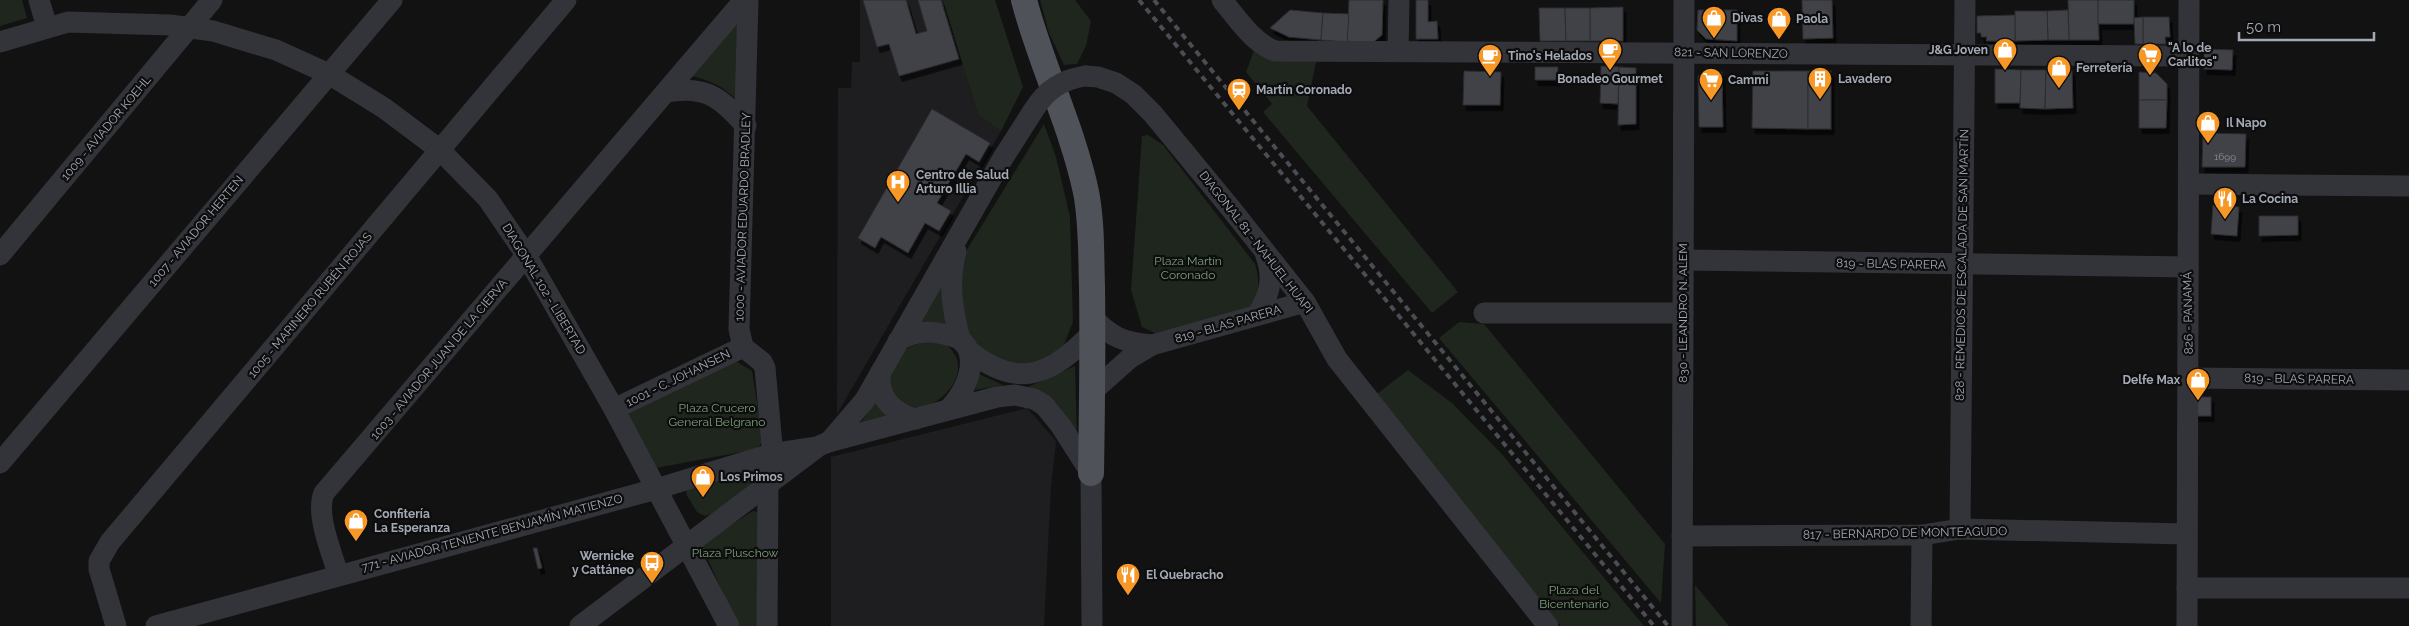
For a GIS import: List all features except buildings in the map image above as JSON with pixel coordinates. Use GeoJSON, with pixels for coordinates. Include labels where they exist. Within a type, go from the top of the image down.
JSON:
{"type":"FeatureCollection","features":[{"type":"Feature","properties":{"kind":"main road"},"geometry":{"type":"LineString","coordinates":[[1024,0],[1048,76],[1072,142],[1086,193],[1091,236],[1093,391],[1091,473]]}},
{"type":"Feature","properties":{"kind":"street"},"geometry":{"type":"LineString","coordinates":[[39,0],[47,27]]}},
{"type":"Feature","properties":{"kind":"street","name":"1009 - AVIADOR KOEHL"},"geometry":{"type":"LineString","coordinates":[[0,255],[212,0]]}},
{"type":"Feature","properties":{"kind":"street","name":"1007 - AVIADOR HERTEN"},"geometry":{"type":"LineString","coordinates":[[0,462],[392,0]]}},
{"type":"Feature","properties":{"kind":"street","name":"1005 - MARINERO RUBÉN ROJAS"},"geometry":{"type":"LineString","coordinates":[[116,626],[99,569],[100,561],[110,542],[566,0]]}},
{"type":"Feature","properties":{"kind":"street","name":"1003 - AVIADOR JUAN DE LA CIERVA"},"geometry":{"type":"LineString","coordinates":[[338,574],[321,515],[324,493],[744,0]]}},
{"type":"Feature","properties":{"kind":"street","name":"1000 - AVIADOR EDUARDO BRADLEY"},"geometry":{"type":"LineString","coordinates":[[742,347],[739,329],[748,0]]}},
{"type":"Feature","properties":{"kind":"street","name":"821 - SAN LORENZO"},"geometry":{"type":"LineString","coordinates":[[1222,0],[1255,39],[1266,48],[1275,51],[2188,56]]}},
{"type":"Feature","properties":{"kind":"street"},"geometry":{"type":"LineString","coordinates":[[1398,51],[1399,0]]}},
{"type":"Feature","properties":{"kind":"street","name":"830 - LEANDRO N. ALEM"},"geometry":{"type":"LineString","coordinates":[[1682,626],[1684,0]]}},
{"type":"Feature","properties":{"kind":"street","name":"828 - REMEDIOS DE ESCALADA DE SAN MARTÍN"},"geometry":{"type":"LineString","coordinates":[[1960,529],[1965,0]]}},
{"type":"Feature","properties":{"kind":"street","name":"826 - PANAMÁ"},"geometry":{"type":"LineString","coordinates":[[2187,626],[2189,0]]}},
{"type":"Feature","properties":{"kind":"street","name":"DIAGONAL 102 - LIBERTAD"},"geometry":{"type":"LineString","coordinates":[[0,42],[68,22],[189,28],[213,32],[276,50],[329,74],[378,103],[440,150],[488,199],[526,256],[614,409],[729,626]]}},
{"type":"Feature","properties":{"kind":"street","name":"DIAGONAL 81 - NAHUEL HUAPI"},"geometry":{"type":"LineString","coordinates":[[898,341],[1003,158],[1049,90],[1060,83],[1085,76],[1098,77],[1116,83],[1134,94],[1232,210],[1304,302],[1337,359],[1548,626]]}},
{"type":"Feature","properties":{"kind":"street"},"geometry":{"type":"LineString","coordinates":[[667,92],[685,88],[707,93],[726,105],[746,126]]}},
{"type":"Feature","properties":{"kind":"street"},"geometry":{"type":"LineString","coordinates":[[2189,184],[2409,186]]}},
{"type":"Feature","properties":{"kind":"street","name":"DIAGONAL 81 - NAHUEL HUAPI"},"geometry":{"type":"LineString","coordinates":[[960,234],[951,277],[954,314],[965,345]]}},
{"type":"Feature","properties":{"kind":"street"},"geometry":{"type":"LineString","coordinates":[[1257,315],[1266,302],[1270,286],[1270,269],[1265,253]]}},
{"type":"Feature","properties":{"kind":"street","name":"819 - BLAS PARERA"},"geometry":{"type":"LineString","coordinates":[[1684,260],[1962,266],[2188,267]]}},
{"type":"Feature","properties":{"kind":"street","name":"819 - BLAS PARERA"},"geometry":{"type":"LineString","coordinates":[[1093,391],[1117,368],[1152,346],[1304,302]]}},
{"type":"Feature","properties":{"kind":"street"},"geometry":{"type":"LineString","coordinates":[[1484,313],[1683,313]]}},
{"type":"Feature","properties":{"kind":"street"},"geometry":{"type":"LineString","coordinates":[[580,626],[687,544],[823,445],[857,410],[898,341],[918,331],[940,332],[965,345],[994,368],[1012,374],[1032,374],[1057,364],[1092,325]]}},
{"type":"Feature","properties":{"kind":"street","name":"819 - BLAS PARERA"},"geometry":{"type":"LineString","coordinates":[[1092,325],[1119,339],[1152,346]]}},
{"type":"Feature","properties":{"kind":"street"},"geometry":{"type":"LineString","coordinates":[[949,409],[960,397],[965,386],[965,345]]}},
{"type":"Feature","properties":{"kind":"street"},"geometry":{"type":"LineString","coordinates":[[742,347],[762,362],[765,368],[772,437],[768,484],[767,626]]}},
{"type":"Feature","properties":{"kind":"street","name":"1001 - C. JOHANSEN"},"geometry":{"type":"LineString","coordinates":[[614,409],[742,347]]}},
{"type":"Feature","properties":{"kind":"street"},"geometry":{"type":"LineString","coordinates":[[880,373],[881,394],[889,405],[904,416],[916,419],[997,397],[1014,395],[1034,399],[1051,412],[1091,473],[1092,626]]}},
{"type":"Feature","properties":{"kind":"street","name":"819 - BLAS PARERA"},"geometry":{"type":"LineString","coordinates":[[2189,378],[2409,380]]}},
{"type":"Feature","properties":{"kind":"street","name":"771 - AVIADOR TENIENTE BENJAMÍN MATIENZO"},"geometry":{"type":"LineString","coordinates":[[156,626],[338,574],[656,489],[771,454],[823,445],[916,419]]}},
{"type":"Feature","properties":{"kind":"street","name":"817 - BERNARDO DE MONTEAGUDO"},"geometry":{"type":"LineString","coordinates":[[1682,536],[1922,535],[1960,529],[2187,534]]}},
{"type":"Feature","properties":{"kind":"street"},"geometry":{"type":"LineString","coordinates":[[1921,626],[1922,535]]}},
{"type":"Feature","properties":{"kind":"street"},"geometry":{"type":"LineString","coordinates":[[2187,588],[2409,588]]}},
{"type":"Feature","properties":{"kind":"shaded area","name":"Centro de Salud Arturo Illia"},"geometry":{"type":"Polygon","coordinates":[[[860,0],[943,0],[978,115],[1001,131],[837,414],[838,88],[851,88],[852,62],[860,62],[860,0]]]}},
{"type":"Feature","properties":{"kind":"shaded area"},"geometry":{"type":"Polygon","coordinates":[[[1027,408],[1056,441],[1051,486],[1044,626],[831,626],[831,457],[1027,408]]]}},
{"type":"Feature","properties":{"kind":"green space"},"geometry":{"type":"Polygon","coordinates":[[[0,0],[22,0],[27,18],[0,26],[0,0]]]}},
{"type":"Feature","properties":{"kind":"green space"},"geometry":{"type":"Polygon","coordinates":[[[943,0],[995,0],[1023,87],[1001,131],[978,115],[943,0]]]}},
{"type":"Feature","properties":{"kind":"green space"},"geometry":{"type":"Polygon","coordinates":[[[1040,0],[1075,0],[1091,21],[1086,46],[1077,64],[1064,65],[1049,33],[1040,0]]]}},
{"type":"Feature","properties":{"kind":"green space"},"geometry":{"type":"Polygon","coordinates":[[[741,14],[737,100],[716,84],[691,76],[741,14]]]}},
{"type":"Feature","properties":{"kind":"green space"},"geometry":{"type":"Polygon","coordinates":[[[1256,45],[1317,57],[1307,106],[1458,292],[1432,313],[1263,112],[1272,104],[1246,72],[1256,45]]]}},
{"type":"Feature","properties":{"kind":"green space"},"geometry":{"type":"Polygon","coordinates":[[[1044,124],[1056,157],[1070,217],[1073,322],[1063,347],[1029,367],[1002,363],[984,352],[966,334],[957,297],[960,261],[1044,124]]]}},
{"type":"Feature","properties":{"kind":"green space","name":"Plaza Martín Coronado"},"geometry":{"type":"Polygon","coordinates":[[[1148,135],[1163,145],[1255,264],[1258,277],[1257,295],[1251,305],[1241,313],[1157,334],[1142,327],[1131,290],[1142,136],[1148,135]]]}},
{"type":"Feature","properties":{"kind":"green space"},"geometry":{"type":"Polygon","coordinates":[[[941,281],[948,325],[917,323],[941,281]]]}},
{"type":"Feature","properties":{"kind":"green space"},"geometry":{"type":"Polygon","coordinates":[[[1459,322],[1484,324],[1665,544],[1661,603],[1439,338],[1459,322]]]}},
{"type":"Feature","properties":{"kind":"green space"},"geometry":{"type":"Polygon","coordinates":[[[928,342],[947,345],[957,358],[958,372],[950,389],[935,402],[926,406],[909,406],[896,399],[887,386],[891,369],[898,356],[904,351],[928,342]]]}},
{"type":"Feature","properties":{"kind":"green space","name":"Plaza Crucero General Belgrano"},"geometry":{"type":"Polygon","coordinates":[[[734,360],[752,371],[763,441],[757,449],[656,468],[624,416],[734,360]]]}},
{"type":"Feature","properties":{"kind":"green space"},"geometry":{"type":"Polygon","coordinates":[[[1075,366],[1077,439],[1028,387],[1075,366]]]}},
{"type":"Feature","properties":{"kind":"green space","name":"Plaza del Bicentenario"},"geometry":{"type":"Polygon","coordinates":[[[1408,370],[1452,403],[1500,452],[1644,626],[1561,626],[1373,397],[1408,370]]]}},
{"type":"Feature","properties":{"kind":"green space"},"geometry":{"type":"Polygon","coordinates":[[[979,374],[1003,385],[975,390],[979,374]]]}},
{"type":"Feature","properties":{"kind":"green space"},"geometry":{"type":"Polygon","coordinates":[[[876,400],[890,419],[860,424],[876,400]]]}},
{"type":"Feature","properties":{"kind":"green space"},"geometry":{"type":"Polygon","coordinates":[[[752,467],[758,474],[756,483],[715,513],[705,516],[697,512],[686,494],[687,488],[752,467]]]}},
{"type":"Feature","properties":{"kind":"green space","name":"Plaza Pluschow"},"geometry":{"type":"Polygon","coordinates":[[[753,511],[759,512],[762,626],[738,626],[701,544],[753,511]]]}},
{"type":"Feature","properties":{"kind":"green space"},"geometry":{"type":"Polygon","coordinates":[[[1695,585],[1729,626],[1696,626],[1695,585]]]}},
{"type":"Feature","properties":{"kind":"railway"},"geometry":{"type":"LineString","coordinates":[[1139,0],[1654,626]]}},
{"type":"Feature","properties":{"kind":"railway"},"geometry":{"type":"LineString","coordinates":[[1154,0],[1668,626]]}},
{"type":"Feature","properties":{"kind":"place","name":"Divas"},"geometry":{"type":"Point","coordinates":[1714,39]}},
{"type":"Feature","properties":{"kind":"place","name":"Paola"},"geometry":{"type":"Point","coordinates":[1779,40]}},
{"type":"Feature","properties":{"kind":"place","name":"Bonadeo Gourmet"},"geometry":{"type":"Point","coordinates":[1610,71]}},
{"type":"Feature","properties":{"kind":"place","name":"J&G Joven"},"geometry":{"type":"Point","coordinates":[2005,71]}},
{"type":"Feature","properties":{"kind":"place","name":"\"A lo de Carlitos\""},"geometry":{"type":"Point","coordinates":[2150,76]}},
{"type":"Feature","properties":{"kind":"place","name":"Tino's Helados"},"geometry":{"type":"Point","coordinates":[1490,77]}},
{"type":"Feature","properties":{"kind":"place","name":"Ferretería"},"geometry":{"type":"Point","coordinates":[2059,89]}},
{"type":"Feature","properties":{"kind":"place","name":"Lavadero"},"geometry":{"type":"Point","coordinates":[1820,100]}},
{"type":"Feature","properties":{"kind":"place","name":"Cammi"},"geometry":{"type":"Point","coordinates":[1711,101]}},
{"type":"Feature","properties":{"kind":"place","name":"Martín Coronado"},"geometry":{"type":"Point","coordinates":[1239,111]}},
{"type":"Feature","properties":{"kind":"place","name":"Il Napo"},"geometry":{"type":"Point","coordinates":[2208,144]}},
{"type":"Feature","properties":{"kind":"place","name":"Centro de Salud Arturo Illia"},"geometry":{"type":"Point","coordinates":[898,203]}},
{"type":"Feature","properties":{"kind":"place","name":"La Cocina"},"geometry":{"type":"Point","coordinates":[2225,220]}},
{"type":"Feature","properties":{"kind":"place","name":"Delfe Max"},"geometry":{"type":"Point","coordinates":[2198,401]}},
{"type":"Feature","properties":{"kind":"place","name":"Los Primos"},"geometry":{"type":"Point","coordinates":[703,498]}},
{"type":"Feature","properties":{"kind":"place","name":"Confitería La Esperanza"},"geometry":{"type":"Point","coordinates":[356,542]}},
{"type":"Feature","properties":{"kind":"place","name":"Wernicke y Cattáneo"},"geometry":{"type":"Point","coordinates":[652,584]}},
{"type":"Feature","properties":{"kind":"place","name":"El Quebracho"},"geometry":{"type":"Point","coordinates":[1128,596]}}]}
